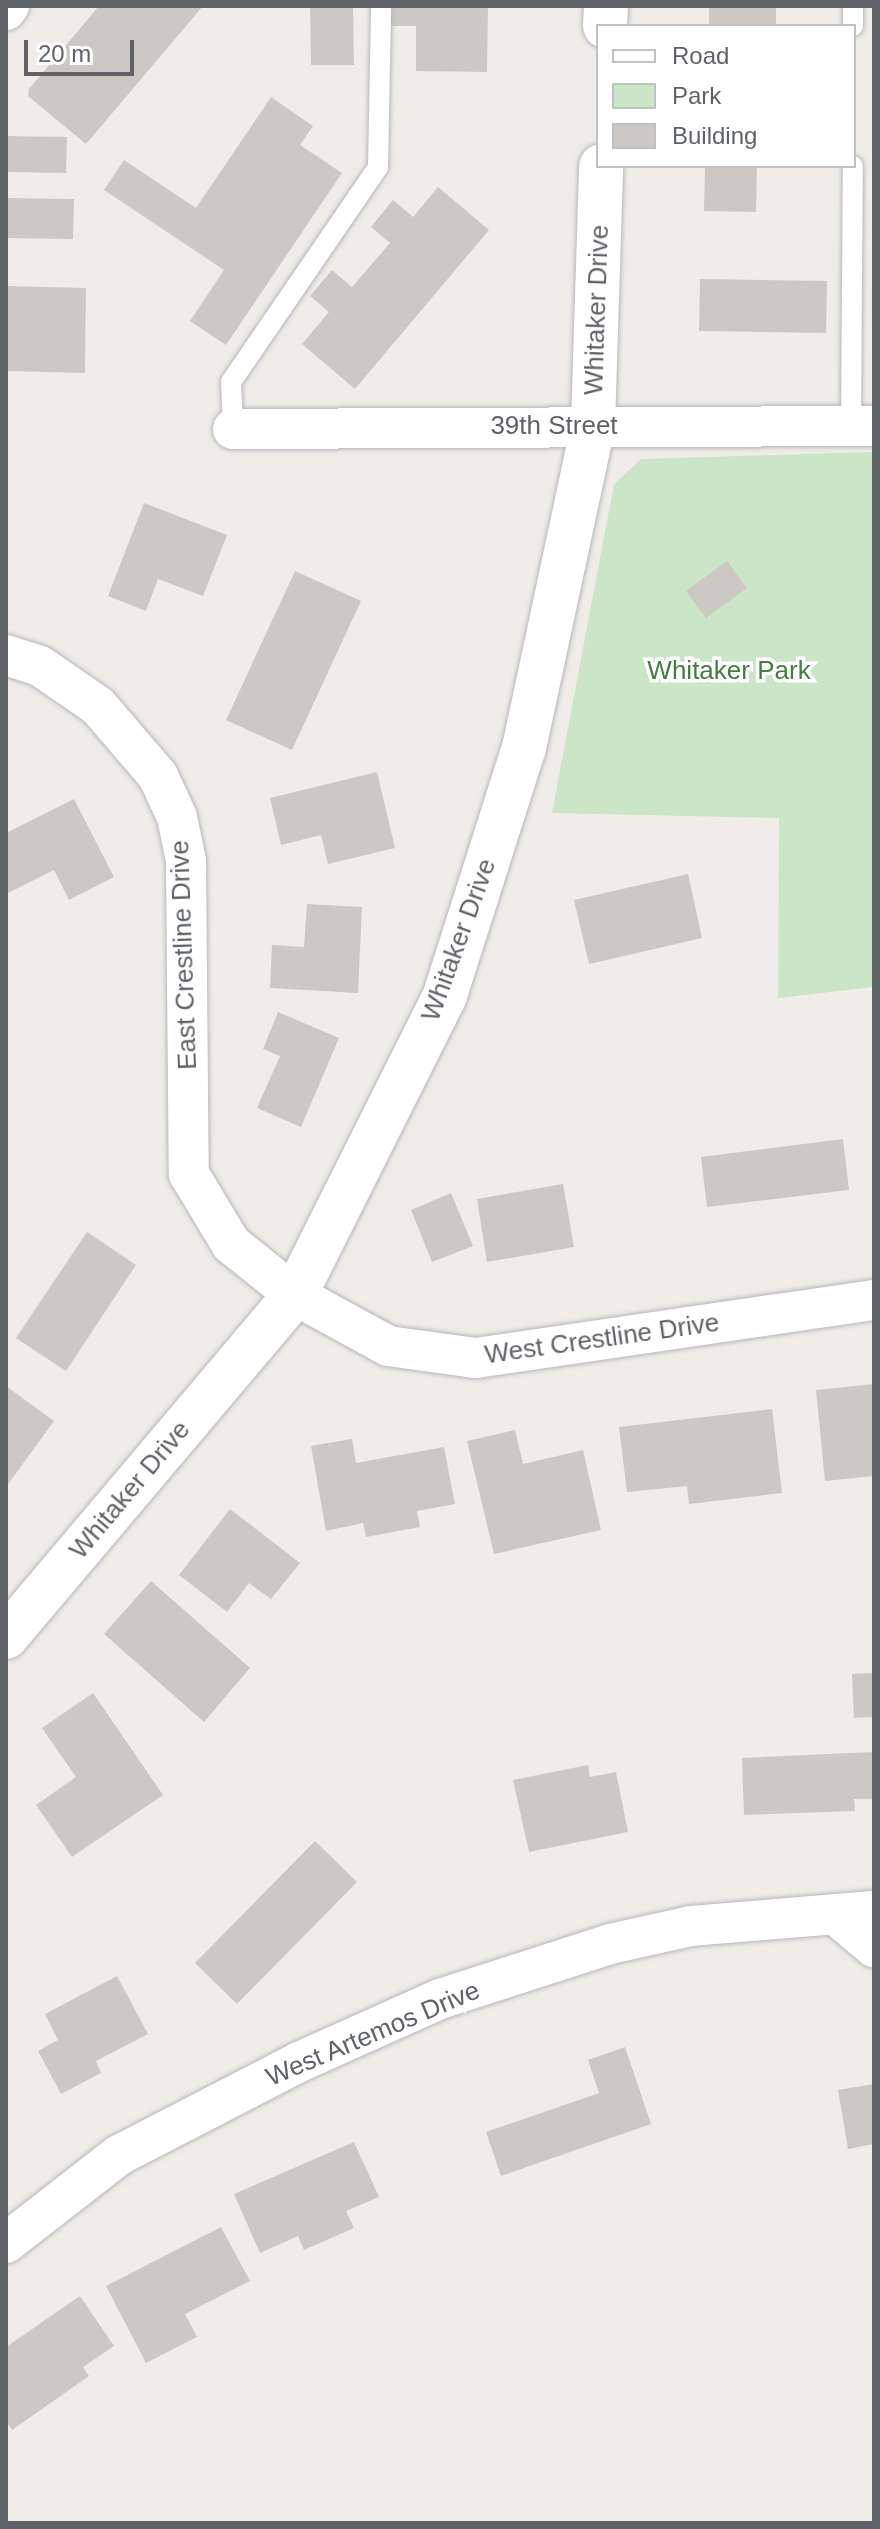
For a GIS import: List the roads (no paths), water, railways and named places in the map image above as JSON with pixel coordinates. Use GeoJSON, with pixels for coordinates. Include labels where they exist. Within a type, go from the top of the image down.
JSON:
{"type":"FeatureCollection","features":[{"type":"Feature","properties":{"kind":"street","name":"Whitaker Drive"},"geometry":{"type":"LineString","coordinates":[[6,1637],[295,1295],[445,995],[524,748],[593,425],[601,168]]}},
{"type":"Feature","properties":{"kind":"street","name":"39th Street"},"geometry":{"type":"LineString","coordinates":[[233,429],[863,426]]}},
{"type":"Feature","properties":{"kind":"street","name":"East Crestline Drive"},"geometry":{"type":"LineString","coordinates":[[6,655],[40,666],[98,706],[158,776],[177,817],[186,861],[189,1174],[231,1244],[295,1295]]}},
{"type":"Feature","properties":{"kind":"street","name":"West Crestline Drive"},"geometry":{"type":"LineString","coordinates":[[295,1295],[388,1346],[476,1358],[874,1300]]}},
{"type":"Feature","properties":{"kind":"street"},"geometry":{"type":"LineString","coordinates":[[855,1913],[874,1947]]}},
{"type":"Feature","properties":{"kind":"street","name":"West Artemos Drive"},"geometry":{"type":"LineString","coordinates":[[6,2243],[119,2155],[299,2062],[440,1999],[610,1944],[691,1926],[855,1913]]}},
{"type":"Feature","properties":{"kind":"lane"},"geometry":{"type":"LineString","coordinates":[[233,429],[231,382],[378,167],[381,6]]}},
{"type":"Feature","properties":{"kind":"lane"},"geometry":{"type":"LineString","coordinates":[[853,168],[863,426]]}},
{"type":"Feature","properties":{"kind":"park label","name":"Whitaker Park"},"geometry":{"type":"Point","coordinates":[729,671]}}]}
